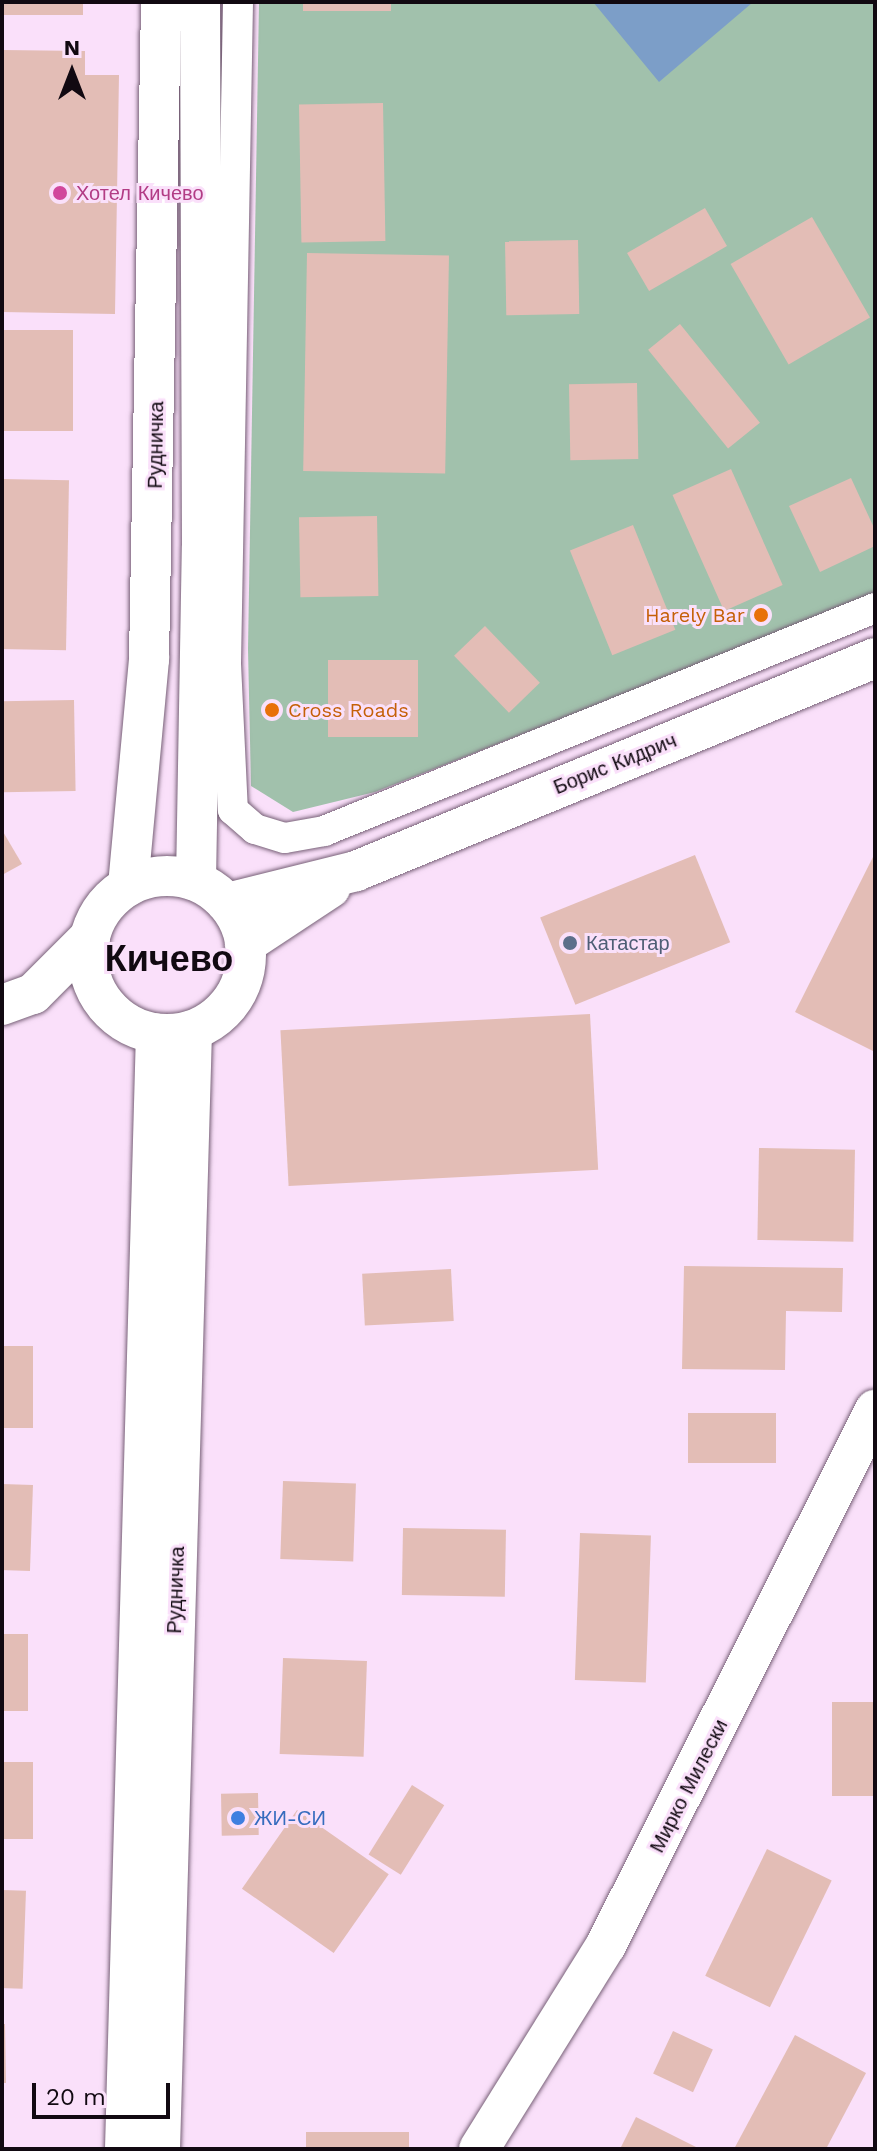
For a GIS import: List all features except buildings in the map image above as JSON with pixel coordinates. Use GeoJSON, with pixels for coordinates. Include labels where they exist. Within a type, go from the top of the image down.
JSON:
{"type":"FeatureCollection","features":[{"type":"Feature","properties":{"kind":"street","name":"Рудничка"},"geometry":{"type":"LineString","coordinates":[[128,886],[149,659],[161,2]]}},
{"type":"Feature","properties":{"kind":"street"},"geometry":{"type":"LineString","coordinates":[[18,999],[118,1017],[174,1032],[228,1006],[240,987],[245,944],[212,892],[202,547],[200,2]]}},
{"type":"Feature","properties":{"kind":"street"},"geometry":{"type":"LineString","coordinates":[[238,2],[226,664],[233,810],[255,829],[285,838],[324,831],[875,608]]}},
{"type":"Feature","properties":{"kind":"street","name":"Борис Кидрич"},"geometry":{"type":"LineString","coordinates":[[245,944],[356,871],[875,658]]}},
{"type":"Feature","properties":{"kind":"street","name":"Борис Кидрич"},"geometry":{"type":"LineString","coordinates":[[212,892],[356,871]]}},
{"type":"Feature","properties":{"kind":"street"},"geometry":{"type":"LineString","coordinates":[[118,1017],[92,981],[90,937],[97,917],[128,886],[149,878],[212,892]]}},
{"type":"Feature","properties":{"kind":"street"},"geometry":{"type":"LineString","coordinates":[[18,999],[90,937]]}},
{"type":"Feature","properties":{"kind":"street","name":"Рудничка"},"geometry":{"type":"LineString","coordinates":[[125,2149],[174,1032]]}},
{"type":"Feature","properties":{"kind":"street","name":"Рудничка"},"geometry":{"type":"LineString","coordinates":[[160,2149],[174,1032]]}},
{"type":"Feature","properties":{"kind":"street","name":"Мирко Милески"},"geometry":{"type":"LineString","coordinates":[[479,2149],[606,1945],[875,1410]]}},
{"type":"Feature","properties":{"kind":"green space"},"geometry":{"type":"Polygon","coordinates":[[[259,2],[875,2],[875,596],[375,792],[293,812],[251,786],[248,649],[259,2]]]}},
{"type":"Feature","properties":{"kind":"water"},"geometry":{"type":"Polygon","coordinates":[[[593,2],[751,2],[752,3],[659,82],[593,2]]]}},
{"type":"Feature","properties":{"kind":"place","name":"Хотел Кичево"},"geometry":{"type":"Point","coordinates":[60,193]}},
{"type":"Feature","properties":{"kind":"place","name":"Harely Bar"},"geometry":{"type":"Point","coordinates":[761,615]}},
{"type":"Feature","properties":{"kind":"place","name":"Cross Roads"},"geometry":{"type":"Point","coordinates":[272,710]}},
{"type":"Feature","properties":{"kind":"place","name":"Катастар"},"geometry":{"type":"Point","coordinates":[570,943]}},
{"type":"Feature","properties":{"kind":"place","name":"ЖИ-СИ"},"geometry":{"type":"Point","coordinates":[238,1818]}},
{"type":"Feature","properties":{"kind":"district","name":"Кичево"},"geometry":{"type":"Point","coordinates":[169,960]}}]}
